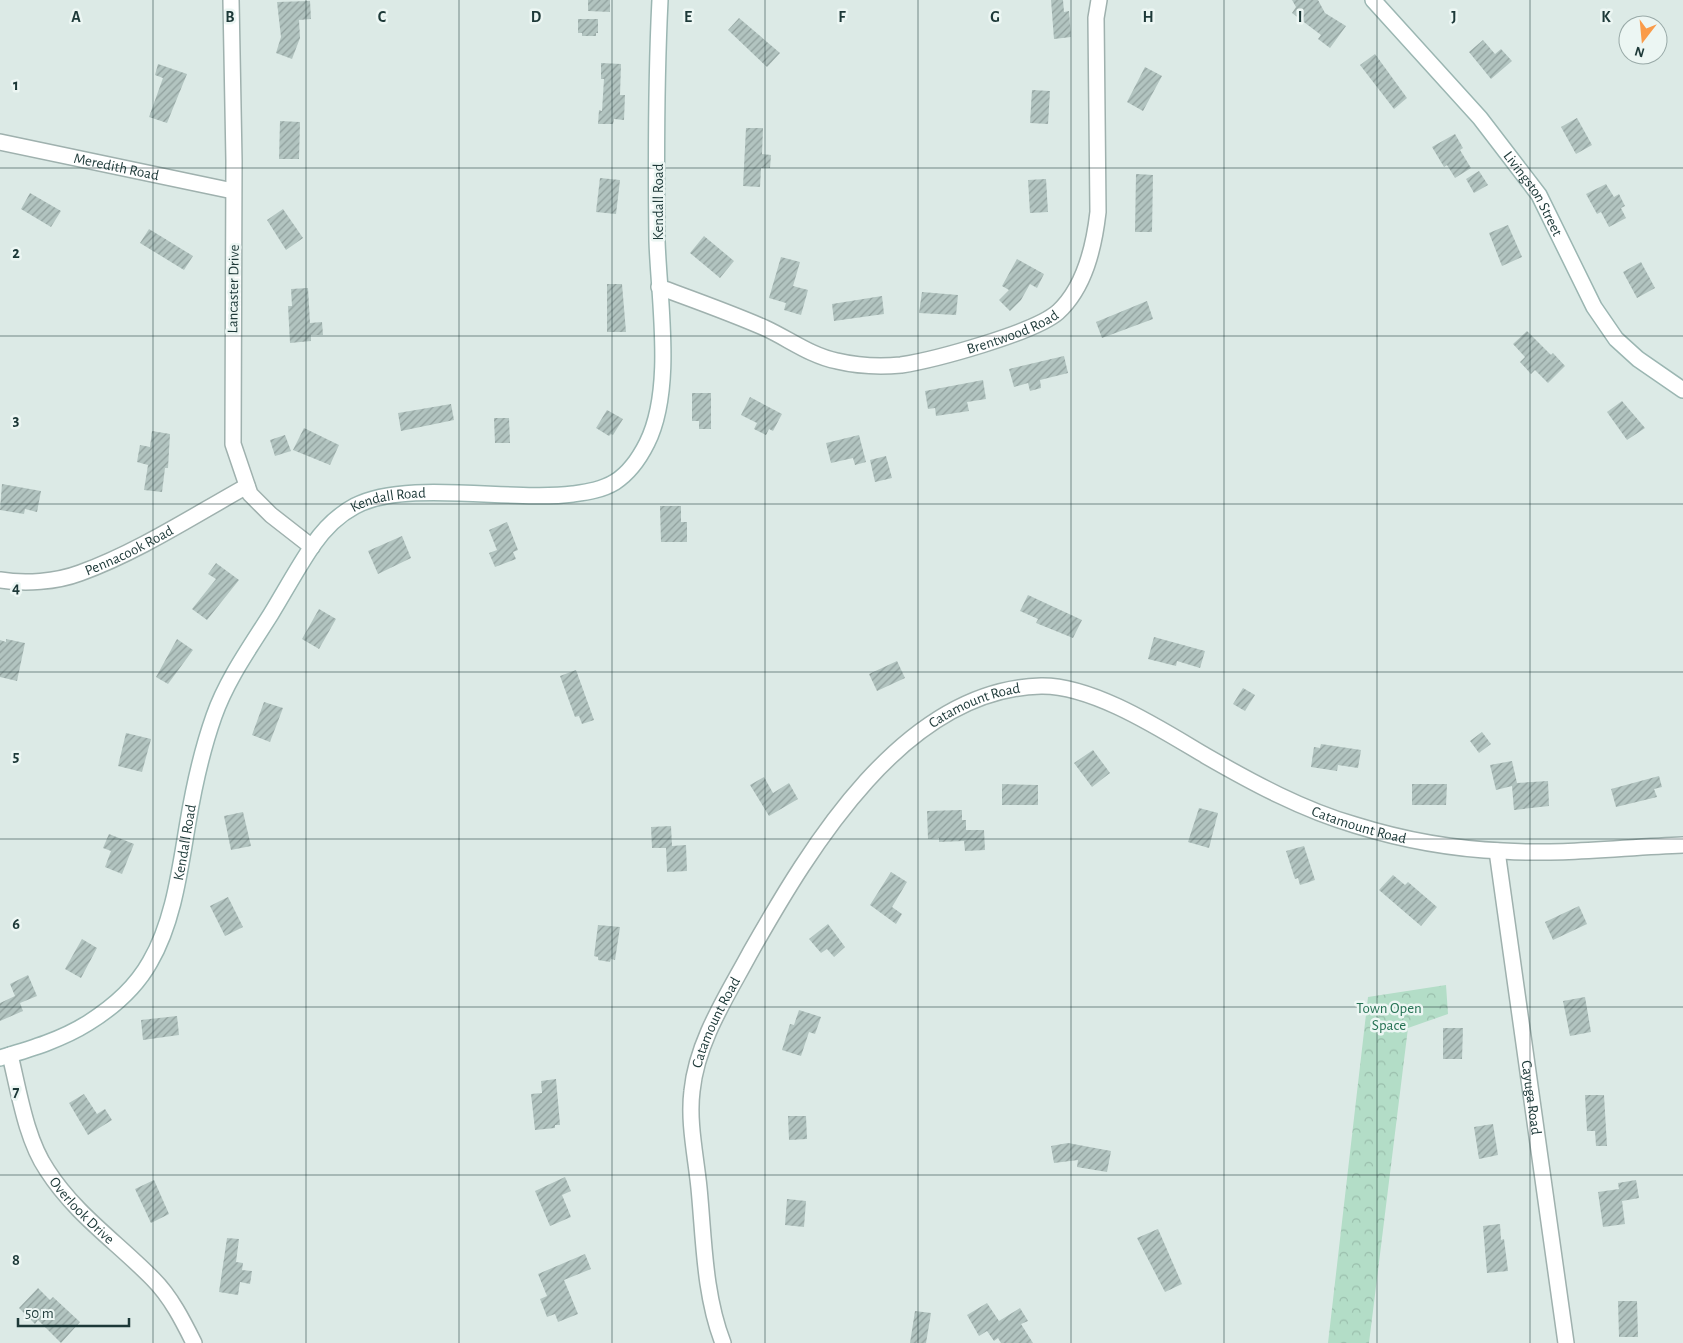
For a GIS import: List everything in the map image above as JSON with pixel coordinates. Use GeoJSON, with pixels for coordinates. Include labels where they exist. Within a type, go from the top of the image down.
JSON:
{"type":"FeatureCollection","features":[{"type":"Feature","properties":{"kind":"street","name":"Lancaster Drive"},"geometry":{"type":"LineString","coordinates":[[232,0],[234,191],[233,444],[250,494],[271,515],[312,547]]}},
{"type":"Feature","properties":{"kind":"street","name":"Kendall Road"},"geometry":{"type":"LineString","coordinates":[[5,1056],[42,1045],[87,1024],[125,995],[150,964],[163,933],[178,881],[196,781],[215,713],[238,667],[312,547],[326,528],[358,504],[378,498],[416,494],[522,497],[595,491],[616,482],[636,464],[649,439],[659,404],[663,358],[659,287],[658,184],[660,0]]}},
{"type":"Feature","properties":{"kind":"street","name":"Brentwood Road"},"geometry":{"type":"LineString","coordinates":[[659,287],[766,328],[810,352],[835,361],[866,366],[900,365],[963,350],[1024,330],[1057,312],[1071,296],[1084,273],[1095,241],[1098,212],[1096,18],[1099,0]]}},
{"type":"Feature","properties":{"kind":"street","name":"Livingston Street"},"geometry":{"type":"LineString","coordinates":[[1373,0],[1480,118],[1539,195],[1594,307],[1616,339],[1638,359],[1683,390]]}},
{"type":"Feature","properties":{"kind":"street","name":"Meredith Road"},"geometry":{"type":"LineString","coordinates":[[0,142],[234,191]]}},
{"type":"Feature","properties":{"kind":"street","name":"Pennacook Road"},"geometry":{"type":"LineString","coordinates":[[0,580],[46,581],[79,574],[132,549],[247,486]]}},
{"type":"Feature","properties":{"kind":"street","name":"Catamount Road"},"geometry":{"type":"LineString","coordinates":[[723,1343],[715,1322],[709,1286],[692,1119],[692,1091],[698,1060],[715,1016],[765,928],[808,858],[840,813],[882,766],[916,734],[946,713],[979,697],[1042,686],[1069,690],[1104,701],[1158,727],[1292,802],[1354,825],[1439,845],[1497,851],[1683,845]]}},
{"type":"Feature","properties":{"kind":"street","name":"Cayuga Road"},"geometry":{"type":"LineString","coordinates":[[1497,851],[1566,1343]]}},
{"type":"Feature","properties":{"kind":"street","name":"Overlook Drive"},"geometry":{"type":"LineString","coordinates":[[5,1056],[27,1124],[46,1169],[74,1205],[155,1280],[181,1317],[194,1343]]}},
{"type":"Feature","properties":{"kind":"green space","name":"Town Open Space"},"geometry":{"type":"Polygon","coordinates":[[[1446,985],[1448,1014],[1408,1028],[1369,1343],[1328,1343],[1368,997],[1446,985]]]}},
{"type":"Feature","properties":{"kind":"building"},"geometry":{"type":"Polygon","coordinates":[[[588,0],[610,0],[610,12],[588,11],[588,0]]]}},
{"type":"Feature","properties":{"kind":"building"},"geometry":{"type":"Polygon","coordinates":[[[1051,0],[1063,0],[1064,12],[1069,11],[1071,37],[1054,39],[1051,0]]]}},
{"type":"Feature","properties":{"kind":"building"},"geometry":{"type":"Polygon","coordinates":[[[1292,0],[1318,0],[1325,13],[1346,26],[1330,48],[1318,39],[1321,35],[1292,13],[1296,7],[1292,0]]]}},
{"type":"Feature","properties":{"kind":"building"},"geometry":{"type":"Polygon","coordinates":[[[310,1],[311,19],[299,20],[300,38],[292,59],[276,53],[281,37],[277,2],[310,1]]]}},
{"type":"Feature","properties":{"kind":"building"},"geometry":{"type":"Polygon","coordinates":[[[739,18],[780,53],[767,67],[728,30],[739,18]]]}},
{"type":"Feature","properties":{"kind":"building"},"geometry":{"type":"Polygon","coordinates":[[[578,19],[598,19],[598,33],[596,33],[596,36],[582,36],[582,33],[578,33],[578,19]]]}},
{"type":"Feature","properties":{"kind":"building"},"geometry":{"type":"Polygon","coordinates":[[[1483,40],[1495,54],[1501,49],[1512,61],[1491,79],[1469,52],[1483,40]]]}},
{"type":"Feature","properties":{"kind":"building"},"geometry":{"type":"Polygon","coordinates":[[[1375,54],[1407,98],[1394,109],[1360,65],[1375,54]]]}},
{"type":"Feature","properties":{"kind":"building"},"geometry":{"type":"Polygon","coordinates":[[[601,63],[621,64],[620,95],[625,95],[624,120],[614,119],[613,124],[598,124],[599,110],[602,111],[604,79],[601,79],[601,63]]]}},
{"type":"Feature","properties":{"kind":"building"},"geometry":{"type":"Polygon","coordinates":[[[158,64],[187,74],[167,123],[149,117],[163,78],[155,75],[158,64]]]}},
{"type":"Feature","properties":{"kind":"building"},"geometry":{"type":"Polygon","coordinates":[[[1145,67],[1162,76],[1143,111],[1127,102],[1145,67]]]}},
{"type":"Feature","properties":{"kind":"building"},"geometry":{"type":"Polygon","coordinates":[[[1032,90],[1050,91],[1048,124],[1030,123],[1032,90]]]}},
{"type":"Feature","properties":{"kind":"building"},"geometry":{"type":"Polygon","coordinates":[[[1577,118],[1592,145],[1576,154],[1561,127],[1577,118]]]}},
{"type":"Feature","properties":{"kind":"building"},"geometry":{"type":"Polygon","coordinates":[[[280,121],[300,122],[299,159],[279,159],[280,121]]]}},
{"type":"Feature","properties":{"kind":"building"},"geometry":{"type":"Polygon","coordinates":[[[746,128],[763,128],[762,154],[771,155],[770,168],[761,168],[760,187],[743,186],[746,128]]]}},
{"type":"Feature","properties":{"kind":"building"},"geometry":{"type":"Polygon","coordinates":[[[1455,134],[1463,148],[1460,150],[1471,168],[1455,178],[1447,165],[1444,167],[1432,147],[1455,134]]]}},
{"type":"Feature","properties":{"kind":"building"},"geometry":{"type":"Polygon","coordinates":[[[1479,171],[1488,185],[1474,193],[1466,179],[1479,171]]]}},
{"type":"Feature","properties":{"kind":"building"},"geometry":{"type":"Polygon","coordinates":[[[1136,174],[1153,175],[1152,232],[1135,232],[1136,174]]]}},
{"type":"Feature","properties":{"kind":"building"},"geometry":{"type":"Polygon","coordinates":[[[600,178],[620,180],[616,214],[596,212],[600,178]]]}},
{"type":"Feature","properties":{"kind":"building"},"geometry":{"type":"Polygon","coordinates":[[[1046,179],[1048,212],[1030,213],[1028,180],[1046,179]]]}},
{"type":"Feature","properties":{"kind":"building"},"geometry":{"type":"Polygon","coordinates":[[[1606,184],[1614,197],[1619,194],[1625,206],[1621,208],[1626,218],[1609,227],[1601,212],[1597,214],[1586,194],[1606,184]]]}},
{"type":"Feature","properties":{"kind":"building"},"geometry":{"type":"Polygon","coordinates":[[[30,193],[61,211],[51,227],[21,209],[30,193]]]}},
{"type":"Feature","properties":{"kind":"building"},"geometry":{"type":"Polygon","coordinates":[[[283,209],[303,238],[286,250],[267,220],[283,209]]]}},
{"type":"Feature","properties":{"kind":"building"},"geometry":{"type":"Polygon","coordinates":[[[1508,225],[1522,257],[1502,266],[1489,233],[1508,225]]]}},
{"type":"Feature","properties":{"kind":"building"},"geometry":{"type":"Polygon","coordinates":[[[149,229],[193,256],[184,270],[140,243],[149,229]]]}},
{"type":"Feature","properties":{"kind":"building"},"geometry":{"type":"Polygon","coordinates":[[[704,236],[734,261],[720,278],[690,253],[704,236]]]}},
{"type":"Feature","properties":{"kind":"building"},"geometry":{"type":"Polygon","coordinates":[[[781,257],[800,262],[793,286],[808,290],[801,315],[784,310],[786,303],[769,298],[781,257]]]}},
{"type":"Feature","properties":{"kind":"building"},"geometry":{"type":"Polygon","coordinates":[[[1017,259],[1044,274],[1037,288],[1030,284],[1021,300],[1010,311],[999,300],[1009,290],[1002,286],[1017,259]]]}},
{"type":"Feature","properties":{"kind":"building"},"geometry":{"type":"Polygon","coordinates":[[[1641,262],[1655,288],[1637,298],[1623,272],[1641,262]]]}},
{"type":"Feature","properties":{"kind":"building"},"geometry":{"type":"Polygon","coordinates":[[[607,284],[622,284],[626,332],[607,332],[607,284]]]}},
{"type":"Feature","properties":{"kind":"building"},"geometry":{"type":"Polygon","coordinates":[[[308,288],[310,323],[322,322],[323,335],[311,335],[311,341],[290,343],[288,306],[292,306],[291,289],[308,288]]]}},
{"type":"Feature","properties":{"kind":"building"},"geometry":{"type":"Polygon","coordinates":[[[922,292],[958,295],[956,315],[919,313],[922,292]]]}},
{"type":"Feature","properties":{"kind":"building"},"geometry":{"type":"Polygon","coordinates":[[[882,296],[884,314],[834,321],[832,304],[882,296]]]}},
{"type":"Feature","properties":{"kind":"building"},"geometry":{"type":"Polygon","coordinates":[[[1147,301],[1153,319],[1102,338],[1096,322],[1147,301]]]}},
{"type":"Feature","properties":{"kind":"building"},"geometry":{"type":"Polygon","coordinates":[[[1527,331],[1565,366],[1548,383],[1535,370],[1531,374],[1520,362],[1525,357],[1513,344],[1527,331]]]}},
{"type":"Feature","properties":{"kind":"building"},"geometry":{"type":"Polygon","coordinates":[[[1064,356],[1068,373],[1040,380],[1041,388],[1030,391],[1028,383],[1014,387],[1009,369],[1064,356]]]}},
{"type":"Feature","properties":{"kind":"building"},"geometry":{"type":"Polygon","coordinates":[[[983,380],[986,399],[967,402],[969,411],[936,416],[935,408],[928,409],[925,391],[983,380]]]}},
{"type":"Feature","properties":{"kind":"building"},"geometry":{"type":"Polygon","coordinates":[[[692,393],[711,393],[711,429],[699,429],[699,421],[692,421],[692,393]]]}},
{"type":"Feature","properties":{"kind":"building"},"geometry":{"type":"Polygon","coordinates":[[[750,397],[782,414],[773,431],[769,429],[766,435],[754,429],[757,423],[741,415],[750,397]]]}},
{"type":"Feature","properties":{"kind":"building"},"geometry":{"type":"Polygon","coordinates":[[[1622,401],[1645,428],[1627,440],[1607,412],[1622,401]]]}},
{"type":"Feature","properties":{"kind":"building"},"geometry":{"type":"Polygon","coordinates":[[[451,404],[454,420],[401,431],[398,413],[451,404]]]}},
{"type":"Feature","properties":{"kind":"building"},"geometry":{"type":"Polygon","coordinates":[[[607,410],[623,419],[613,435],[609,436],[596,428],[607,410]]]}},
{"type":"Feature","properties":{"kind":"building"},"geometry":{"type":"Polygon","coordinates":[[[494,418],[509,418],[510,443],[495,443],[494,418]]]}},
{"type":"Feature","properties":{"kind":"building"},"geometry":{"type":"Polygon","coordinates":[[[304,428],[339,445],[330,465],[293,450],[304,428]]]}},
{"type":"Feature","properties":{"kind":"building"},"geometry":{"type":"Polygon","coordinates":[[[152,431],[170,434],[168,468],[165,468],[162,492],[144,490],[148,465],[137,462],[140,445],[150,447],[152,431]]]}},
{"type":"Feature","properties":{"kind":"building"},"geometry":{"type":"Polygon","coordinates":[[[285,435],[291,451],[275,456],[270,440],[285,435]]]}},
{"type":"Feature","properties":{"kind":"building"},"geometry":{"type":"Polygon","coordinates":[[[859,435],[866,462],[855,465],[853,458],[831,463],[826,443],[859,435]]]}},
{"type":"Feature","properties":{"kind":"building"},"geometry":{"type":"Polygon","coordinates":[[[886,456],[892,478],[875,482],[870,460],[886,456]]]}},
{"type":"Feature","properties":{"kind":"building"},"geometry":{"type":"Polygon","coordinates":[[[2,484],[41,491],[37,512],[25,509],[24,514],[0,510],[2,484]]]}},
{"type":"Feature","properties":{"kind":"building"},"geometry":{"type":"Polygon","coordinates":[[[660,506],[681,506],[681,522],[687,522],[687,542],[661,542],[660,506]]]}},
{"type":"Feature","properties":{"kind":"building"},"geometry":{"type":"Polygon","coordinates":[[[507,522],[518,550],[513,552],[516,559],[495,567],[489,553],[497,550],[489,530],[507,522]]]}},
{"type":"Feature","properties":{"kind":"building"},"geometry":{"type":"Polygon","coordinates":[[[402,536],[411,558],[378,574],[368,551],[402,536]]]}},
{"type":"Feature","properties":{"kind":"building"},"geometry":{"type":"Polygon","coordinates":[[[216,563],[239,580],[207,620],[192,609],[216,579],[208,574],[216,563]]]}},
{"type":"Feature","properties":{"kind":"building"},"geometry":{"type":"Polygon","coordinates":[[[1028,595],[1082,620],[1073,638],[1036,623],[1038,619],[1020,611],[1028,595]]]}},
{"type":"Feature","properties":{"kind":"building"},"geometry":{"type":"Polygon","coordinates":[[[319,609],[336,619],[319,649],[302,639],[319,609]]]}},
{"type":"Feature","properties":{"kind":"building"},"geometry":{"type":"Polygon","coordinates":[[[1154,637],[1205,651],[1200,668],[1177,661],[1176,666],[1148,659],[1154,637]]]}},
{"type":"Feature","properties":{"kind":"building"},"geometry":{"type":"Polygon","coordinates":[[[6,639],[25,643],[17,681],[0,677],[0,640],[6,642],[6,639]]]}},
{"type":"Feature","properties":{"kind":"building"},"geometry":{"type":"Polygon","coordinates":[[[177,639],[193,650],[168,684],[156,677],[177,639]]]}},
{"type":"Feature","properties":{"kind":"building"},"geometry":{"type":"Polygon","coordinates":[[[897,661],[905,678],[877,691],[869,674],[897,661]]]}},
{"type":"Feature","properties":{"kind":"building"},"geometry":{"type":"Polygon","coordinates":[[[576,670],[594,720],[582,724],[579,716],[575,717],[560,676],[576,670]]]}},
{"type":"Feature","properties":{"kind":"building"},"geometry":{"type":"Polygon","coordinates":[[[1243,688],[1255,695],[1245,711],[1233,704],[1243,688]]]}},
{"type":"Feature","properties":{"kind":"building"},"geometry":{"type":"Polygon","coordinates":[[[264,702],[283,708],[270,742],[252,735],[264,702]]]}},
{"type":"Feature","properties":{"kind":"building"},"geometry":{"type":"Polygon","coordinates":[[[1482,732],[1491,744],[1479,753],[1470,741],[1482,732]]]}},
{"type":"Feature","properties":{"kind":"building"},"geometry":{"type":"Polygon","coordinates":[[[126,733],[151,739],[142,772],[118,766],[126,733]]]}},
{"type":"Feature","properties":{"kind":"building"},"geometry":{"type":"Polygon","coordinates":[[[1321,744],[1361,750],[1358,768],[1338,765],[1337,771],[1311,767],[1314,747],[1320,748],[1321,744]]]}},
{"type":"Feature","properties":{"kind":"building"},"geometry":{"type":"Polygon","coordinates":[[[1093,750],[1110,773],[1092,787],[1074,763],[1093,750]]]}},
{"type":"Feature","properties":{"kind":"building"},"geometry":{"type":"Polygon","coordinates":[[[1512,761],[1517,783],[1548,781],[1549,806],[1514,810],[1512,786],[1496,790],[1490,765],[1512,761]]]}},
{"type":"Feature","properties":{"kind":"building"},"geometry":{"type":"Polygon","coordinates":[[[1659,776],[1662,787],[1654,789],[1657,797],[1616,807],[1611,789],[1659,776]]]}},
{"type":"Feature","properties":{"kind":"building"},"geometry":{"type":"Polygon","coordinates":[[[764,777],[773,793],[789,783],[798,799],[769,816],[750,785],[764,777]]]}},
{"type":"Feature","properties":{"kind":"building"},"geometry":{"type":"Polygon","coordinates":[[[1002,784],[1038,785],[1038,805],[1002,805],[1002,784]]]}},
{"type":"Feature","properties":{"kind":"building"},"geometry":{"type":"Polygon","coordinates":[[[1412,784],[1447,784],[1446,805],[1412,805],[1412,784]]]}},
{"type":"Feature","properties":{"kind":"building"},"geometry":{"type":"Polygon","coordinates":[[[1199,808],[1218,813],[1209,848],[1188,842],[1199,808]]]}},
{"type":"Feature","properties":{"kind":"building"},"geometry":{"type":"Polygon","coordinates":[[[962,810],[962,820],[966,820],[966,830],[984,830],[985,850],[965,851],[964,841],[939,842],[939,838],[928,839],[927,811],[962,810]]]}},
{"type":"Feature","properties":{"kind":"building"},"geometry":{"type":"Polygon","coordinates":[[[243,812],[251,846],[231,850],[224,816],[243,812]]]}},
{"type":"Feature","properties":{"kind":"building"},"geometry":{"type":"Polygon","coordinates":[[[671,826],[672,846],[686,845],[687,871],[667,872],[666,848],[652,848],[651,827],[671,826]]]}},
{"type":"Feature","properties":{"kind":"building"},"geometry":{"type":"Polygon","coordinates":[[[109,834],[134,844],[122,874],[105,867],[111,851],[103,848],[109,834]]]}},
{"type":"Feature","properties":{"kind":"building"},"geometry":{"type":"Polygon","coordinates":[[[1304,846],[1315,880],[1300,885],[1298,878],[1295,879],[1286,851],[1304,846]]]}},
{"type":"Feature","properties":{"kind":"building"},"geometry":{"type":"Polygon","coordinates":[[[891,872],[907,882],[892,907],[902,914],[896,924],[870,905],[891,872]]]}},
{"type":"Feature","properties":{"kind":"building"},"geometry":{"type":"Polygon","coordinates":[[[1393,875],[1405,885],[1408,882],[1437,907],[1421,926],[1379,890],[1393,875]]]}},
{"type":"Feature","properties":{"kind":"building"},"geometry":{"type":"Polygon","coordinates":[[[228,897],[243,927],[225,936],[210,906],[228,897]]]}},
{"type":"Feature","properties":{"kind":"building"},"geometry":{"type":"Polygon","coordinates":[[[1579,906],[1587,924],[1553,940],[1545,922],[1579,906]]]}},
{"type":"Feature","properties":{"kind":"building"},"geometry":{"type":"Polygon","coordinates":[[[828,924],[845,947],[834,957],[827,949],[821,953],[809,939],[828,924]]]}},
{"type":"Feature","properties":{"kind":"building"},"geometry":{"type":"Polygon","coordinates":[[[598,925],[620,927],[615,960],[611,959],[610,962],[598,960],[598,957],[594,956],[598,925]]]}},
{"type":"Feature","properties":{"kind":"building"},"geometry":{"type":"Polygon","coordinates":[[[82,939],[97,948],[81,978],[65,969],[82,939]]]}},
{"type":"Feature","properties":{"kind":"building"},"geometry":{"type":"Polygon","coordinates":[[[28,975],[37,996],[20,1003],[23,1011],[0,1021],[0,1003],[15,996],[10,984],[28,975]]]}},
{"type":"Feature","properties":{"kind":"building"},"geometry":{"type":"Polygon","coordinates":[[[1585,997],[1591,1032],[1570,1036],[1563,1001],[1585,997]]]}},
{"type":"Feature","properties":{"kind":"building"},"geometry":{"type":"Polygon","coordinates":[[[799,1010],[821,1017],[815,1034],[809,1032],[801,1056],[782,1050],[790,1024],[794,1025],[799,1010]]]}},
{"type":"Feature","properties":{"kind":"building"},"geometry":{"type":"Polygon","coordinates":[[[177,1016],[179,1035],[143,1040],[141,1020],[177,1016]]]}},
{"type":"Feature","properties":{"kind":"building"},"geometry":{"type":"Polygon","coordinates":[[[1443,1028],[1463,1028],[1462,1059],[1443,1059],[1443,1028]]]}},
{"type":"Feature","properties":{"kind":"building"},"geometry":{"type":"Polygon","coordinates":[[[556,1079],[560,1125],[555,1125],[555,1128],[535,1130],[531,1094],[542,1093],[541,1081],[556,1079]]]}},
{"type":"Feature","properties":{"kind":"building"},"geometry":{"type":"Polygon","coordinates":[[[84,1094],[97,1114],[105,1109],[112,1120],[88,1135],[69,1103],[84,1094]]]}},
{"type":"Feature","properties":{"kind":"building"},"geometry":{"type":"Polygon","coordinates":[[[1585,1095],[1604,1095],[1607,1146],[1596,1146],[1595,1131],[1587,1131],[1585,1095]]]}},
{"type":"Feature","properties":{"kind":"building"},"geometry":{"type":"Polygon","coordinates":[[[788,1116],[806,1116],[807,1139],[789,1140],[788,1116]]]}},
{"type":"Feature","properties":{"kind":"building"},"geometry":{"type":"Polygon","coordinates":[[[1493,1124],[1498,1155],[1479,1159],[1474,1127],[1493,1124]]]}},
{"type":"Feature","properties":{"kind":"building"},"geometry":{"type":"Polygon","coordinates":[[[1068,1143],[1111,1151],[1107,1172],[1077,1167],[1078,1160],[1054,1163],[1051,1146],[1068,1143]]]}},
{"type":"Feature","properties":{"kind":"building"},"geometry":{"type":"Polygon","coordinates":[[[565,1177],[571,1191],[562,1195],[571,1217],[550,1226],[535,1191],[565,1177]]]}},
{"type":"Feature","properties":{"kind":"building"},"geometry":{"type":"Polygon","coordinates":[[[154,1180],[169,1214],[151,1223],[135,1189],[154,1180]]]}},
{"type":"Feature","properties":{"kind":"building"},"geometry":{"type":"Polygon","coordinates":[[[1636,1180],[1639,1198],[1622,1201],[1625,1224],[1603,1227],[1598,1192],[1619,1189],[1618,1183],[1636,1180]]]}},
{"type":"Feature","properties":{"kind":"building"},"geometry":{"type":"Polygon","coordinates":[[[787,1199],[806,1201],[804,1227],[785,1225],[787,1199]]]}},
{"type":"Feature","properties":{"kind":"building"},"geometry":{"type":"Polygon","coordinates":[[[1500,1224],[1501,1240],[1504,1239],[1508,1271],[1487,1273],[1483,1226],[1500,1224]]]}},
{"type":"Feature","properties":{"kind":"building"},"geometry":{"type":"Polygon","coordinates":[[[1158,1229],[1182,1284],[1165,1292],[1137,1238],[1158,1229]]]}},
{"type":"Feature","properties":{"kind":"building"},"geometry":{"type":"Polygon","coordinates":[[[227,1238],[239,1239],[236,1262],[243,1263],[242,1270],[252,1271],[250,1284],[240,1282],[238,1295],[219,1292],[227,1238]]]}},
{"type":"Feature","properties":{"kind":"building"},"geometry":{"type":"Polygon","coordinates":[[[585,1254],[591,1269],[564,1280],[578,1314],[558,1322],[555,1314],[547,1317],[540,1299],[547,1296],[538,1274],[585,1254]]]}},
{"type":"Feature","properties":{"kind":"building"},"geometry":{"type":"Polygon","coordinates":[[[38,1288],[50,1300],[53,1297],[80,1322],[61,1343],[38,1320],[35,1324],[19,1308],[38,1288]]]}},
{"type":"Feature","properties":{"kind":"building"},"geometry":{"type":"Polygon","coordinates":[[[1618,1301],[1637,1301],[1638,1337],[1619,1337],[1618,1301]]]}},
{"type":"Feature","properties":{"kind":"building"},"geometry":{"type":"Polygon","coordinates":[[[987,1303],[999,1321],[1020,1308],[1028,1321],[1021,1324],[1033,1343],[1001,1343],[998,1338],[994,1341],[987,1331],[979,1336],[967,1315],[987,1303]]]}},
{"type":"Feature","properties":{"kind":"building"},"geometry":{"type":"Polygon","coordinates":[[[915,1311],[931,1313],[926,1343],[910,1343],[915,1311]]]}}]}
